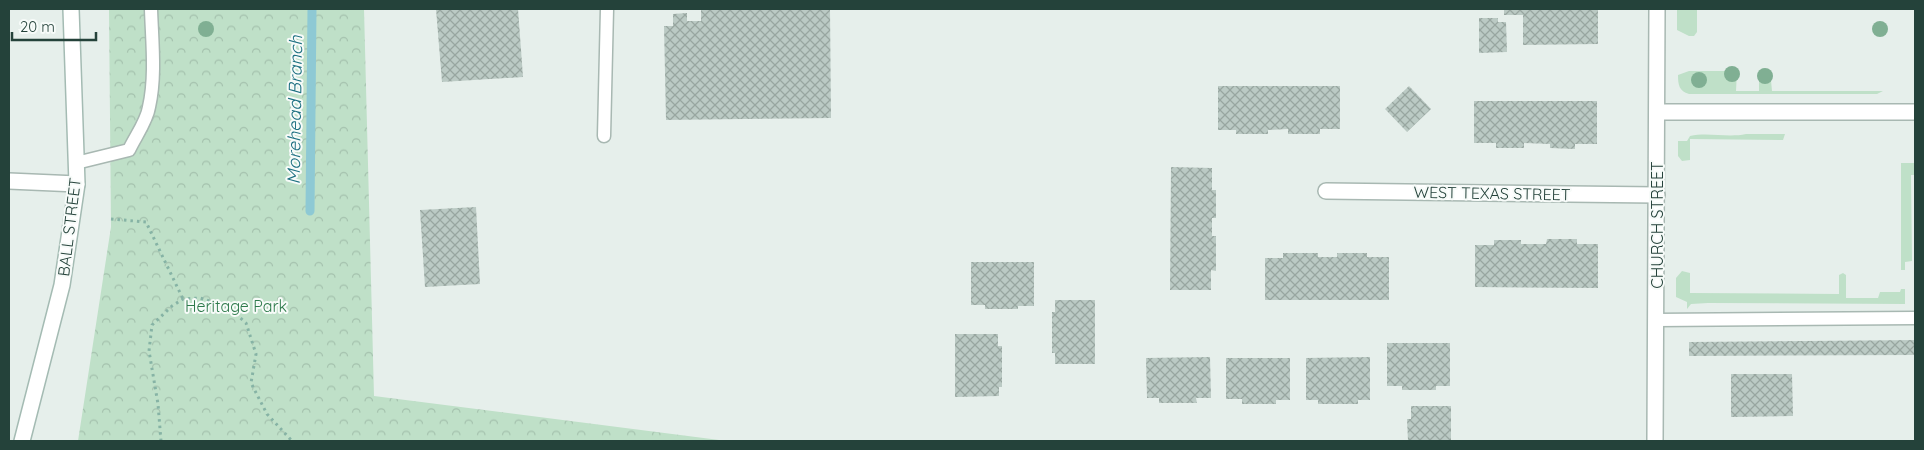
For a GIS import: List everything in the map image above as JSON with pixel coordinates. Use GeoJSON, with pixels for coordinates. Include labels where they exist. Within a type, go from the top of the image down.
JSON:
{"type":"FeatureCollection","features":[{"type":"Feature","properties":{"kind":"street","name":"BALL STREET"},"geometry":{"type":"LineString","coordinates":[[22,441],[62,285],[77,184],[71,9]]}},
{"type":"Feature","properties":{"kind":"street","name":"CHURCH STREET"},"geometry":{"type":"LineString","coordinates":[[1655,441],[1657,9]]}},
{"type":"Feature","properties":{"kind":"street"},"geometry":{"type":"LineString","coordinates":[[1657,112],[1915,112]]}},
{"type":"Feature","properties":{"kind":"street"},"geometry":{"type":"LineString","coordinates":[[9,181],[77,184]]}},
{"type":"Feature","properties":{"kind":"street","name":"WEST TEXAS STREET"},"geometry":{"type":"LineString","coordinates":[[1326,191],[1657,196]]}},
{"type":"Feature","properties":{"kind":"lane"},"geometry":{"type":"LineString","coordinates":[[76,163],[129,150],[146,116],[149,108],[153,63],[151,9]]}},
{"type":"Feature","properties":{"kind":"lane"},"geometry":{"type":"LineString","coordinates":[[604,136],[607,9]]}},
{"type":"Feature","properties":{"kind":"lane"},"geometry":{"type":"LineString","coordinates":[[1656,320],[1915,318]]}},
{"type":"Feature","properties":{"kind":"path"},"geometry":{"type":"LineString","coordinates":[[111,219],[146,222],[183,299]]}},
{"type":"Feature","properties":{"kind":"path"},"geometry":{"type":"LineString","coordinates":[[161,441],[158,404],[149,351],[152,325],[172,306],[183,299],[200,298],[228,307],[246,323],[256,354],[251,383],[267,414],[292,441]]}},
{"type":"Feature","properties":{"kind":"green space","name":"Heritage Park"},"geometry":{"type":"Polygon","coordinates":[[[109,9],[364,9],[374,396],[727,441],[78,441],[111,227],[109,9]]]}},
{"type":"Feature","properties":{"kind":"green space"},"geometry":{"type":"Polygon","coordinates":[[[1677,9],[1697,9],[1697,32],[1694,36],[1689,36],[1677,30],[1677,9]]]}},
{"type":"Feature","properties":{"kind":"green space"},"geometry":{"type":"Polygon","coordinates":[[[1763,68],[1770,70],[1772,91],[1883,91],[1877,94],[1689,94],[1681,89],[1678,82],[1678,75],[1689,71],[1737,71],[1736,91],[1759,91],[1759,74],[1763,68]]]}},
{"type":"Feature","properties":{"kind":"green space"},"geometry":{"type":"Polygon","coordinates":[[[1785,134],[1783,140],[1690,139],[1690,160],[1682,161],[1678,156],[1678,141],[1687,141],[1690,136],[1785,134]]]}},
{"type":"Feature","properties":{"kind":"green space"},"geometry":{"type":"Polygon","coordinates":[[[1901,163],[1915,163],[1915,175],[1911,175],[1912,261],[1905,262],[1905,270],[1901,270],[1901,163]]]}},
{"type":"Feature","properties":{"kind":"green space"},"geometry":{"type":"Polygon","coordinates":[[[1682,271],[1690,273],[1690,293],[1839,294],[1839,275],[1843,273],[1846,275],[1846,298],[1878,298],[1880,292],[1900,292],[1901,289],[1905,289],[1905,304],[1708,303],[1691,304],[1687,309],[1687,302],[1676,297],[1676,278],[1682,271]]]}},
{"type":"Feature","properties":{"kind":"building"},"geometry":{"type":"Polygon","coordinates":[[[436,9],[518,9],[523,77],[442,82],[436,9]]]}},
{"type":"Feature","properties":{"kind":"building"},"geometry":{"type":"Polygon","coordinates":[[[701,9],[830,9],[831,118],[666,120],[664,26],[673,26],[673,14],[687,13],[687,21],[701,21],[701,9]]]}},
{"type":"Feature","properties":{"kind":"building"},"geometry":{"type":"Polygon","coordinates":[[[1504,9],[1598,9],[1598,44],[1523,45],[1523,15],[1504,15],[1504,9]]]}},
{"type":"Feature","properties":{"kind":"building"},"geometry":{"type":"Polygon","coordinates":[[[1479,18],[1498,18],[1498,22],[1506,22],[1507,52],[1479,53],[1479,18]]]}},
{"type":"Feature","properties":{"kind":"building"},"geometry":{"type":"Polygon","coordinates":[[[1218,86],[1340,86],[1340,129],[1320,129],[1320,134],[1288,134],[1288,129],[1268,130],[1268,134],[1236,134],[1236,130],[1218,130],[1218,86]]]}},
{"type":"Feature","properties":{"kind":"building"},"geometry":{"type":"Polygon","coordinates":[[[1409,86],[1431,109],[1407,132],[1385,109],[1409,86]]]}},
{"type":"Feature","properties":{"kind":"building"},"geometry":{"type":"Polygon","coordinates":[[[1474,101],[1597,101],[1597,144],[1575,144],[1575,149],[1550,148],[1550,144],[1524,143],[1524,148],[1496,148],[1496,143],[1474,143],[1474,101]]]}},
{"type":"Feature","properties":{"kind":"building"},"geometry":{"type":"Polygon","coordinates":[[[1171,167],[1212,168],[1212,190],[1216,190],[1216,218],[1212,218],[1212,236],[1216,236],[1216,271],[1211,270],[1211,290],[1170,290],[1171,167]]]}},
{"type":"Feature","properties":{"kind":"building"},"geometry":{"type":"Polygon","coordinates":[[[476,207],[480,284],[425,287],[420,210],[476,207]]]}},
{"type":"Feature","properties":{"kind":"building"},"geometry":{"type":"Polygon","coordinates":[[[1547,239],[1577,239],[1577,244],[1598,244],[1598,288],[1475,287],[1475,245],[1494,245],[1494,240],[1521,240],[1521,244],[1546,244],[1547,239]]]}},
{"type":"Feature","properties":{"kind":"building"},"geometry":{"type":"Polygon","coordinates":[[[1283,253],[1318,253],[1318,257],[1337,257],[1337,253],[1367,253],[1367,257],[1389,257],[1389,300],[1265,300],[1265,258],[1283,258],[1283,253]]]}},
{"type":"Feature","properties":{"kind":"building"},"geometry":{"type":"Polygon","coordinates":[[[971,262],[1034,262],[1034,306],[1018,306],[1018,309],[985,309],[985,305],[971,305],[971,262]]]}},
{"type":"Feature","properties":{"kind":"building"},"geometry":{"type":"Polygon","coordinates":[[[1055,300],[1095,300],[1095,364],[1055,364],[1055,353],[1052,353],[1052,312],[1055,312],[1055,300]]]}},
{"type":"Feature","properties":{"kind":"building"},"geometry":{"type":"Polygon","coordinates":[[[955,334],[998,334],[998,346],[1002,346],[1002,387],[999,387],[999,396],[955,397],[955,334]]]}},
{"type":"Feature","properties":{"kind":"building"},"geometry":{"type":"Polygon","coordinates":[[[1915,340],[1915,355],[1689,356],[1689,342],[1915,340]]]}},
{"type":"Feature","properties":{"kind":"building"},"geometry":{"type":"Polygon","coordinates":[[[1387,343],[1450,343],[1450,386],[1436,386],[1436,390],[1402,390],[1402,386],[1387,386],[1387,343]]]}},
{"type":"Feature","properties":{"kind":"building"},"geometry":{"type":"Polygon","coordinates":[[[1210,357],[1211,398],[1196,398],[1197,403],[1159,403],[1159,398],[1147,398],[1146,358],[1210,357]]]}},
{"type":"Feature","properties":{"kind":"building"},"geometry":{"type":"Polygon","coordinates":[[[1370,357],[1370,400],[1358,400],[1358,404],[1318,404],[1318,400],[1306,400],[1306,358],[1370,357]]]}},
{"type":"Feature","properties":{"kind":"building"},"geometry":{"type":"Polygon","coordinates":[[[1226,358],[1290,358],[1290,400],[1276,400],[1276,404],[1242,404],[1242,399],[1226,399],[1226,358]]]}},
{"type":"Feature","properties":{"kind":"building"},"geometry":{"type":"Polygon","coordinates":[[[1731,374],[1792,374],[1793,416],[1731,417],[1731,374]]]}},
{"type":"Feature","properties":{"kind":"building"},"geometry":{"type":"Polygon","coordinates":[[[1411,406],[1451,406],[1451,441],[1408,441],[1407,419],[1411,419],[1411,406]]]}},
{"type":"Feature","properties":{"kind":"waterway","name":"Morehead Branch"},"geometry":{"type":"LineString","coordinates":[[310,211],[312,9]]}}]}
